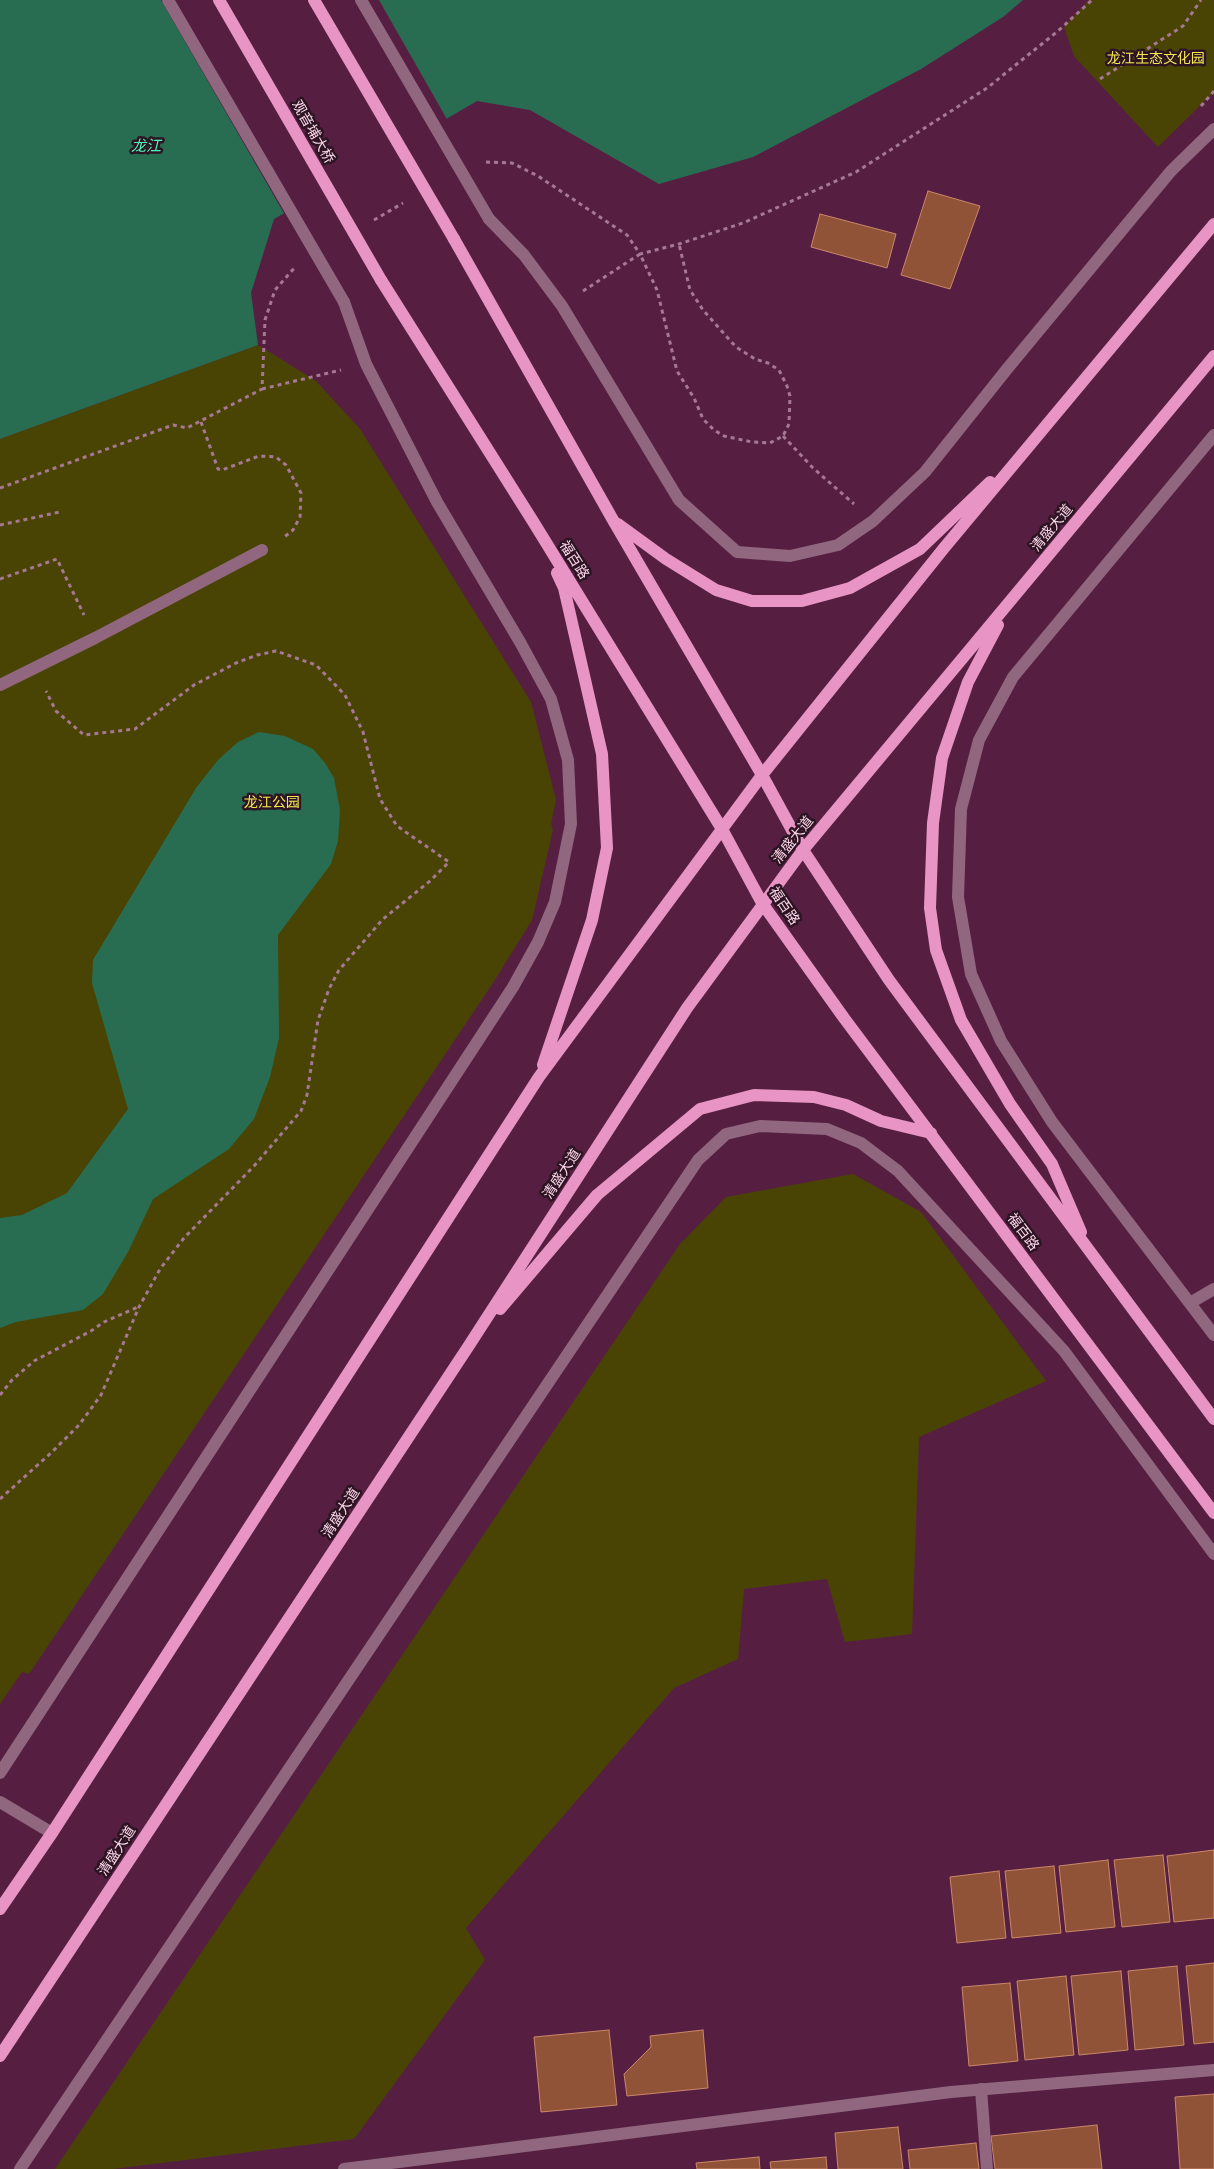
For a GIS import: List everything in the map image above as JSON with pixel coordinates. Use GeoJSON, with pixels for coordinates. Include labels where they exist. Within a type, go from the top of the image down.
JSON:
{"type":"FeatureCollection","features":[{"type":"Feature","properties":{"kind":"main road","name":"观音埔大桥"},"geometry":{"type":"LineString","coordinates":[[219,0],[382,280]]}},
{"type":"Feature","properties":{"kind":"main road"},"geometry":{"type":"LineString","coordinates":[[314,0],[454,239],[613,520],[762,775],[803,850],[889,980],[1214,1419]]}},
{"type":"Feature","properties":{"kind":"main road"},"geometry":{"type":"LineString","coordinates":[[0,1909],[52,1833],[539,1077],[762,775],[1031,442],[1214,224]]}},
{"type":"Feature","properties":{"kind":"main road","name":"福百路"},"geometry":{"type":"LineString","coordinates":[[382,280],[722,829],[762,903],[844,1018],[1214,1513]]}},
{"type":"Feature","properties":{"kind":"main road","name":"清盛大道"},"geometry":{"type":"LineString","coordinates":[[0,2056],[468,1347],[687,1008],[762,903],[803,850],[1214,356]]}},
{"type":"Feature","properties":{"kind":"main road"},"geometry":{"type":"LineString","coordinates":[[613,520],[666,559],[716,590],[752,601],[802,601],[850,588],[920,549],[1031,442]]}},
{"type":"Feature","properties":{"kind":"main road"},"geometry":{"type":"LineString","coordinates":[[534,523],[564,588],[602,754],[607,848],[592,920],[539,1077]]}},
{"type":"Feature","properties":{"kind":"main road"},"geometry":{"type":"LineString","coordinates":[[1012,600],[968,682],[942,758],[933,823],[930,908],[936,950],[961,1020],[1010,1104],[1052,1164],[1089,1251]]}},
{"type":"Feature","properties":{"kind":"main road"},"geometry":{"type":"LineString","coordinates":[[468,1347],[597,1195],[700,1109],[754,1095],[814,1097],[846,1104],[881,1121],[932,1134]]}},
{"type":"Feature","properties":{"kind":"street"},"geometry":{"type":"LineString","coordinates":[[0,1773],[513,987],[538,942],[555,902],[570,824],[568,760],[551,699],[520,642],[437,502],[366,364],[344,302],[168,0]]}},
{"type":"Feature","properties":{"kind":"street"},"geometry":{"type":"LineString","coordinates":[[362,0],[489,219],[524,255],[562,306],[678,500],[737,552],[790,556],[838,545],[874,521],[925,472],[1007,369],[1171,171],[1214,129]]}},
{"type":"Feature","properties":{"kind":"street"},"geometry":{"type":"LineString","coordinates":[[1214,435],[1013,677],[979,740],[961,809],[958,888],[971,974],[1001,1041],[1052,1122],[1214,1335]]}},
{"type":"Feature","properties":{"kind":"street"},"geometry":{"type":"LineString","coordinates":[[0,685],[95,638],[262,550]]}},
{"type":"Feature","properties":{"kind":"street"},"geometry":{"type":"LineString","coordinates":[[20,2169],[698,1160],[726,1134],[760,1126],[827,1129],[861,1143],[898,1171],[1064,1351],[1214,1554]]}},
{"type":"Feature","properties":{"kind":"street"},"geometry":{"type":"LineString","coordinates":[[1190,1302],[1214,1288]]}},
{"type":"Feature","properties":{"kind":"street"},"geometry":{"type":"LineString","coordinates":[[0,1802],[52,1833]]}},
{"type":"Feature","properties":{"kind":"street"},"geometry":{"type":"LineString","coordinates":[[344,2169],[981,2089],[1214,2070]]}},
{"type":"Feature","properties":{"kind":"street"},"geometry":{"type":"LineString","coordinates":[[981,2089],[987,2169]]}},
{"type":"Feature","properties":{"kind":"path"},"geometry":{"type":"LineString","coordinates":[[1100,78],[1183,26],[1201,0]]}},
{"type":"Feature","properties":{"kind":"path"},"geometry":{"type":"LineString","coordinates":[[562,306],[640,254],[658,290],[676,371],[694,398],[703,419],[714,430],[738,440],[770,443],[782,436],[789,424],[790,396],[783,378],[779,370],[768,363],[754,359],[736,347],[703,310],[690,290],[679,244]]}},
{"type":"Feature","properties":{"kind":"path"},"geometry":{"type":"LineString","coordinates":[[262,389],[366,364]]}},
{"type":"Feature","properties":{"kind":"path"},"geometry":{"type":"LineString","coordinates":[[201,422],[218,469],[222,470],[259,456],[276,457],[286,465],[296,480],[302,493],[300,518],[293,530],[262,550]]}},
{"type":"Feature","properties":{"kind":"path"},"geometry":{"type":"LineString","coordinates":[[782,436],[813,468],[874,521]]}},
{"type":"Feature","properties":{"kind":"path"},"geometry":{"type":"LineString","coordinates":[[0,525],[60,512]]}},
{"type":"Feature","properties":{"kind":"path"},"geometry":{"type":"LineString","coordinates":[[0,579],[57,560],[95,638]]}},
{"type":"Feature","properties":{"kind":"path"},"geometry":{"type":"LineString","coordinates":[[0,1499],[79,1425],[101,1395],[139,1307],[160,1269],[184,1238],[254,1166],[302,1111],[307,1095],[318,1020],[330,988],[340,970],[362,941],[383,918],[430,881],[449,862],[397,826],[380,799],[363,732],[345,695],[316,665],[276,650],[257,655],[236,663],[194,685],[134,729],[84,735],[56,711],[35,668]]}},
{"type":"Feature","properties":{"kind":"path"},"geometry":{"type":"LineString","coordinates":[[0,1395],[12,1380],[34,1360],[104,1322],[139,1307]]}},
{"type":"Feature","properties":{"kind":"green space","name":"龙江生态文化园"},"geometry":{"type":"Polygon","coordinates":[[[1089,0],[1214,0],[1214,92],[1158,147],[1074,56],[1064,27],[1089,0]]]}},
{"type":"Feature","properties":{"kind":"green space","name":"龙江公园"},"geometry":{"type":"Polygon","coordinates":[[[258,345],[316,381],[360,429],[531,702],[556,800],[551,824],[553,830],[532,920],[493,983],[29,1674],[22,1672],[0,1704],[0,439],[258,345]]]}},
{"type":"Feature","properties":{"kind":"green space"},"geometry":{"type":"Polygon","coordinates":[[[853,1174],[921,1212],[1046,1381],[919,1437],[912,1634],[845,1642],[827,1579],[744,1589],[738,1659],[674,1688],[466,1928],[485,1960],[354,2139],[113,2169],[55,2169],[680,1244],[726,1197],[853,1174]]]}},
{"type":"Feature","properties":{"kind":"water","name":"龙江"},"geometry":{"type":"Polygon","coordinates":[[[0,0],[1023,0],[1003,17],[921,69],[753,157],[659,184],[530,110],[477,101],[274,219],[251,293],[258,345],[0,439],[0,0]]]}},
{"type":"Feature","properties":{"kind":"water"},"geometry":{"type":"Polygon","coordinates":[[[259,732],[285,736],[313,749],[325,763],[334,778],[340,810],[338,841],[331,864],[278,935],[279,1038],[270,1077],[254,1119],[229,1149],[153,1199],[128,1252],[103,1294],[83,1310],[16,1322],[0,1328],[0,1218],[22,1215],[67,1193],[128,1109],[92,983],[93,960],[196,788],[218,760],[238,742],[259,732]]]}},
{"type":"Feature","properties":{"kind":"pier"},"geometry":{"type":"Polygon","coordinates":[[[161,0],[379,0],[448,121],[285,215],[161,0]]]}},
{"type":"Feature","properties":{"kind":"building"},"geometry":{"type":"Polygon","coordinates":[[[928,191],[980,206],[950,289],[901,275],[928,191]]]}},
{"type":"Feature","properties":{"kind":"building"},"geometry":{"type":"Polygon","coordinates":[[[820,214],[896,234],[887,268],[811,247],[820,214]]]}},
{"type":"Feature","properties":{"kind":"building"},"geometry":{"type":"Polygon","coordinates":[[[1214,1850],[1214,1918],[1174,1922],[1167,1856],[1214,1850]]]}},
{"type":"Feature","properties":{"kind":"building"},"geometry":{"type":"Polygon","coordinates":[[[1163,1855],[1170,1922],[1122,1927],[1114,1860],[1163,1855]]]}},
{"type":"Feature","properties":{"kind":"building"},"geometry":{"type":"Polygon","coordinates":[[[1108,1860],[1115,1927],[1066,1932],[1059,1866],[1108,1860]]]}},
{"type":"Feature","properties":{"kind":"building"},"geometry":{"type":"Polygon","coordinates":[[[1054,1866],[1061,1933],[1012,1938],[1005,1871],[1054,1866]]]}},
{"type":"Feature","properties":{"kind":"building"},"geometry":{"type":"Polygon","coordinates":[[[999,1871],[1006,1938],[957,1943],[950,1877],[999,1871]]]}},
{"type":"Feature","properties":{"kind":"building"},"geometry":{"type":"Polygon","coordinates":[[[1214,1963],[1214,2042],[1194,2044],[1186,1966],[1214,1963]]]}},
{"type":"Feature","properties":{"kind":"building"},"geometry":{"type":"Polygon","coordinates":[[[1177,1966],[1184,2045],[1135,2050],[1128,1971],[1177,1966]]]}},
{"type":"Feature","properties":{"kind":"building"},"geometry":{"type":"Polygon","coordinates":[[[1121,1971],[1128,2050],[1079,2055],[1071,1976],[1121,1971]]]}},
{"type":"Feature","properties":{"kind":"building"},"geometry":{"type":"Polygon","coordinates":[[[1066,1976],[1074,2055],[1025,2060],[1017,1981],[1066,1976]]]}},
{"type":"Feature","properties":{"kind":"building"},"geometry":{"type":"Polygon","coordinates":[[[1010,1983],[1018,2061],[969,2066],[962,1987],[1010,1983]]]}},
{"type":"Feature","properties":{"kind":"building"},"geometry":{"type":"Polygon","coordinates":[[[609,2030],[617,2105],[541,2112],[534,2037],[609,2030]]]}},
{"type":"Feature","properties":{"kind":"building"},"geometry":{"type":"Polygon","coordinates":[[[703,2030],[708,2088],[627,2096],[624,2074],[651,2047],[650,2036],[703,2030]]]}},
{"type":"Feature","properties":{"kind":"building"},"geometry":{"type":"Polygon","coordinates":[[[1214,2094],[1214,2169],[1180,2169],[1175,2097],[1214,2094]]]}},
{"type":"Feature","properties":{"kind":"building"},"geometry":{"type":"Polygon","coordinates":[[[1097,2125],[1102,2169],[995,2169],[991,2136],[1097,2125]]]}},
{"type":"Feature","properties":{"kind":"building"},"geometry":{"type":"Polygon","coordinates":[[[898,2127],[903,2169],[838,2169],[835,2133],[898,2127]]]}},
{"type":"Feature","properties":{"kind":"building"},"geometry":{"type":"Polygon","coordinates":[[[976,2143],[979,2169],[910,2169],[908,2150],[976,2143]]]}},
{"type":"Feature","properties":{"kind":"building"},"geometry":{"type":"Polygon","coordinates":[[[759,2157],[760,2169],[697,2169],[696,2163],[759,2157]]]}},
{"type":"Feature","properties":{"kind":"building"},"geometry":{"type":"Polygon","coordinates":[[[826,2157],[827,2169],[771,2169],[770,2162],[826,2157]]]}}]}
